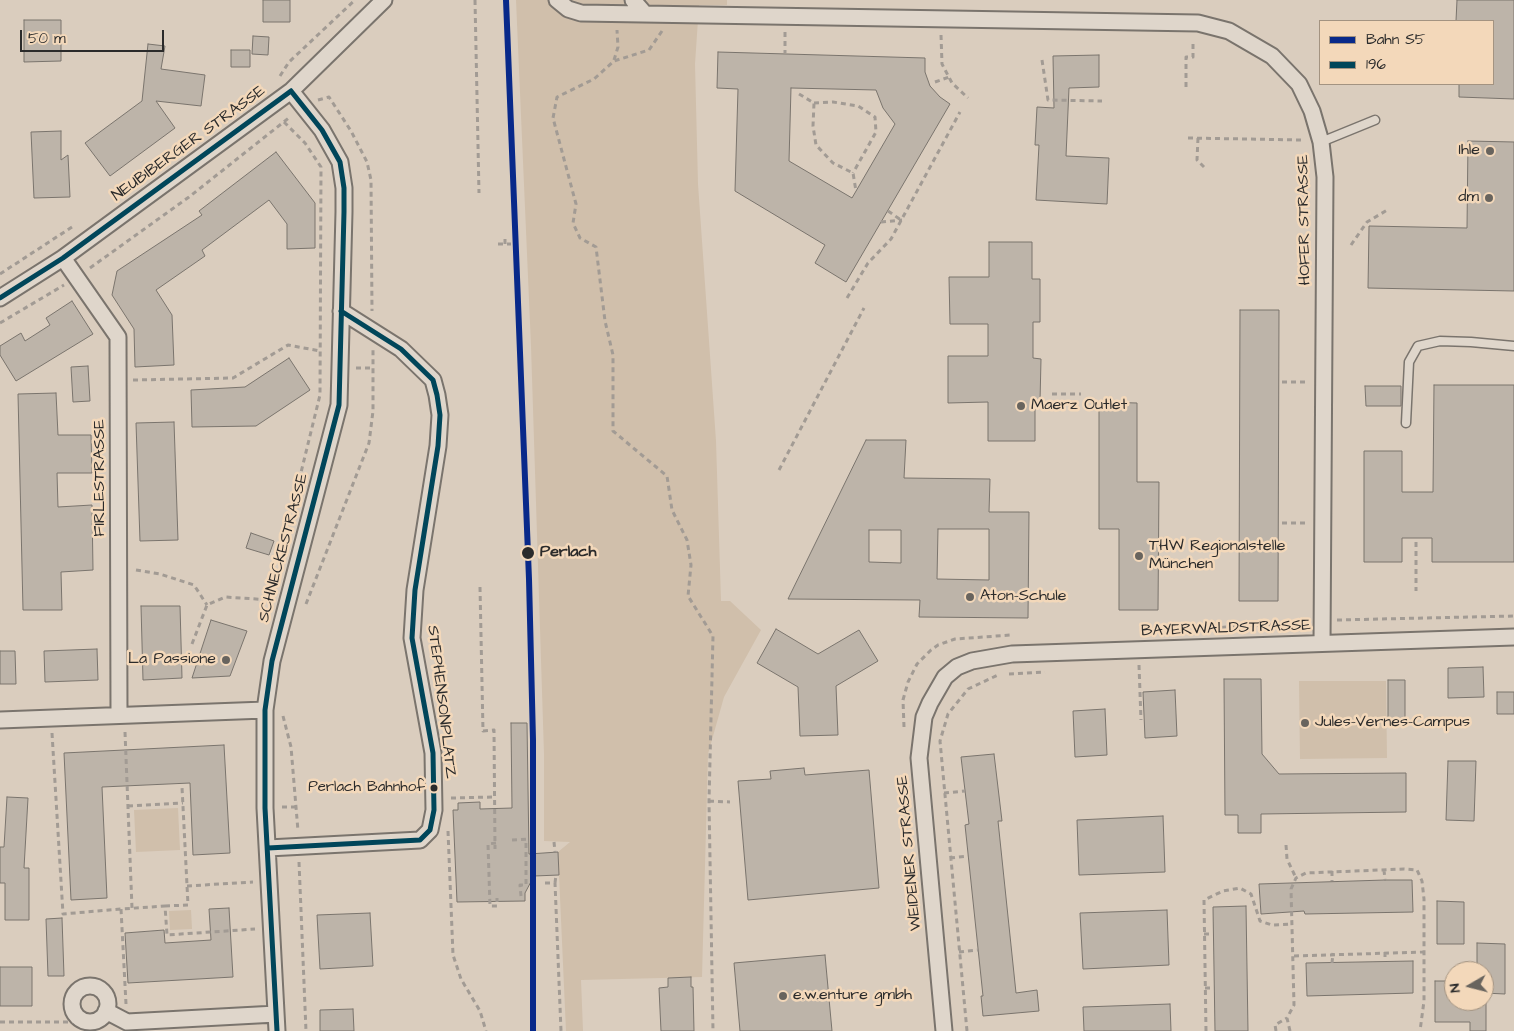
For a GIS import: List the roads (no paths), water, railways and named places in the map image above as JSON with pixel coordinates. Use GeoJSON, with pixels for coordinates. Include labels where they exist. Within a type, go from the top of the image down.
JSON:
{"type":"FeatureCollection","features":[{"type":"Feature","properties":{"kind":"street","name":"NEUBIBERGER STRASSE"},"geometry":{"type":"LineString","coordinates":[[0,298],[64,258],[291,91],[384,0]]}},
{"type":"Feature","properties":{"kind":"street","name":"HOFER STRASSE"},"geometry":{"type":"LineString","coordinates":[[557,0],[568,9],[582,14],[1198,23],[1229,31],[1272,56],[1299,84],[1312,111],[1321,142],[1325,177],[1322,643]]}},
{"type":"Feature","properties":{"kind":"street"},"geometry":{"type":"LineString","coordinates":[[633,0],[645,14]]}},
{"type":"Feature","properties":{"kind":"street","name":"SCHNECKESTRASSE"},"geometry":{"type":"LineString","coordinates":[[277,1031],[266,808],[265,710],[272,661],[327,460],[339,406],[344,188],[340,162],[322,130],[291,91]]}},
{"type":"Feature","properties":{"kind":"street","name":"FIRLESTRASSE"},"geometry":{"type":"LineString","coordinates":[[64,258],[118,337],[122,714]]}},
{"type":"Feature","properties":{"kind":"street","name":"STEPHENSONPLATZ"},"geometry":{"type":"LineString","coordinates":[[268,848],[420,840],[430,830],[435,799],[433,753],[412,638],[415,590],[438,446],[440,415],[433,380],[422,366],[402,348],[342,311]]}},
{"type":"Feature","properties":{"kind":"street","name":"BAYERWALDSTRASSE"},"geometry":{"type":"LineString","coordinates":[[945,677],[957,667],[972,661],[1004,656],[1514,637]]}},
{"type":"Feature","properties":{"kind":"street","name":"WEIDENER STRASSE"},"geometry":{"type":"LineString","coordinates":[[944,1031],[919,758],[924,716],[937,688],[945,677]]}},
{"type":"Feature","properties":{"kind":"street"},"geometry":{"type":"LineString","coordinates":[[0,720],[265,710]]}},
{"type":"Feature","properties":{"kind":"street"},"geometry":{"type":"LineString","coordinates":[[88,986],[100,989],[108,1005],[106,1011],[94,1022],[79,1019],[74,1014],[72,1002],[77,991],[88,986]]}},
{"type":"Feature","properties":{"kind":"street"},"geometry":{"type":"LineString","coordinates":[[106,1011],[127,1022],[276,1014]]}},
{"type":"Feature","properties":{"kind":"lane"},"geometry":{"type":"LineString","coordinates":[[1321,142],[1375,120]]}},
{"type":"Feature","properties":{"kind":"lane"},"geometry":{"type":"LineString","coordinates":[[1406,423],[1409,362],[1418,346],[1448,342],[1514,346]]}},
{"type":"Feature","properties":{"kind":"rail line","name":"S5"},"geometry":{"type":"LineString","coordinates":[[506,0],[529,579],[533,740],[533,1031]]}},
{"type":"Feature","properties":{"kind":"place","name":"Ihle"},"geometry":{"type":"Point","coordinates":[1490,151]}},
{"type":"Feature","properties":{"kind":"place","name":"dm"},"geometry":{"type":"Point","coordinates":[1489,198]}},
{"type":"Feature","properties":{"kind":"place","name":"Maerz Outlet"},"geometry":{"type":"Point","coordinates":[1021,406]}},
{"type":"Feature","properties":{"kind":"place","name":"Perlach"},"geometry":{"type":"Point","coordinates":[528,553]}},
{"type":"Feature","properties":{"kind":"place","name":"THW Regionalstelle München"},"geometry":{"type":"Point","coordinates":[1139,556]}},
{"type":"Feature","properties":{"kind":"place","name":"Aton-Schule"},"geometry":{"type":"Point","coordinates":[970,597]}},
{"type":"Feature","properties":{"kind":"place","name":"La Passione"},"geometry":{"type":"Point","coordinates":[226,660]}},
{"type":"Feature","properties":{"kind":"place","name":"Jules-Vernes-Campus"},"geometry":{"type":"Point","coordinates":[1305,723]}},
{"type":"Feature","properties":{"kind":"place","name":"Perlach Bahnhof"},"geometry":{"type":"Point","coordinates":[434,788]}},
{"type":"Feature","properties":{"kind":"place","name":"e.w.enture gmbh"},"geometry":{"type":"Point","coordinates":[783,996]}}]}
